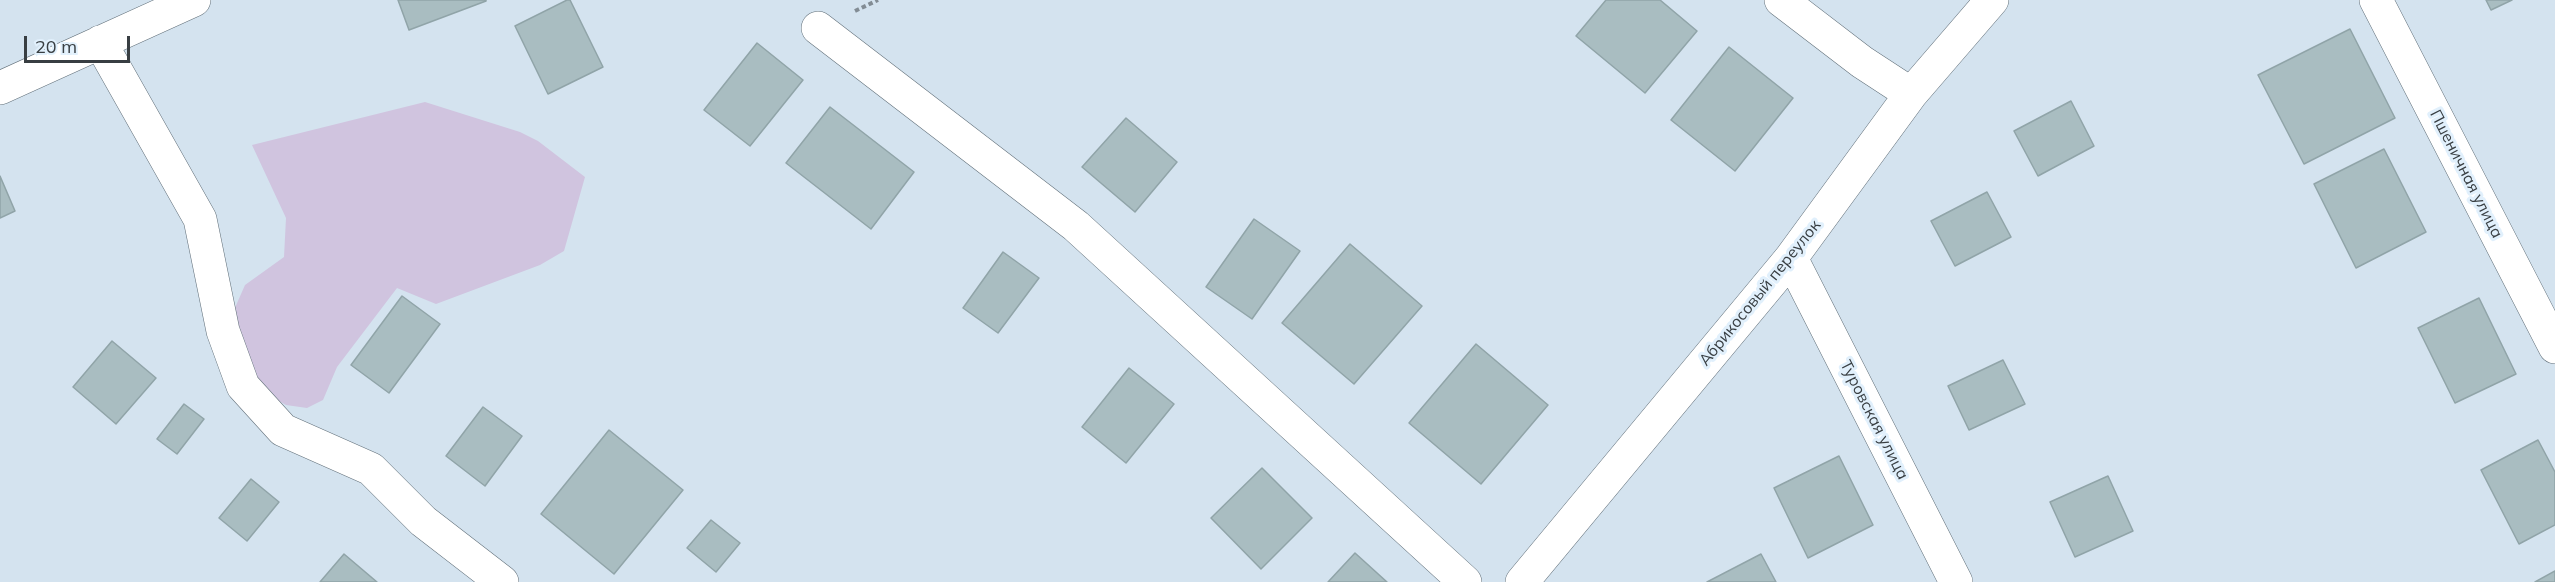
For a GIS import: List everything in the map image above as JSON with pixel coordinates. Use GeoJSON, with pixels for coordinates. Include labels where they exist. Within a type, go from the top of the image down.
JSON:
{"type":"FeatureCollection","features":[{"type":"Feature","properties":{"kind":"street"},"geometry":{"type":"LineString","coordinates":[[0,88],[194,0]]}},
{"type":"Feature","properties":{"kind":"street"},"geometry":{"type":"LineString","coordinates":[[1781,0],[1862,62],[1911,94]]}},
{"type":"Feature","properties":{"kind":"street","name":"Абрикосовый переулок"},"geometry":{"type":"LineString","coordinates":[[1522,582],[1791,258],[1911,94],[1992,0]]}},
{"type":"Feature","properties":{"kind":"street","name":"Пшеничная улица"},"geometry":{"type":"LineString","coordinates":[[2376,0],[2555,348]]}},
{"type":"Feature","properties":{"kind":"street"},"geometry":{"type":"LineString","coordinates":[[818,28],[1076,226],[1465,582]]}},
{"type":"Feature","properties":{"kind":"street"},"geometry":{"type":"LineString","coordinates":[[100,42],[200,219],[223,331],[243,386],[283,430],[371,469],[423,521],[502,582]]}},
{"type":"Feature","properties":{"kind":"street","name":"Туровская улица"},"geometry":{"type":"LineString","coordinates":[[1791,258],[1956,582]]}},
{"type":"Feature","properties":{"kind":"shaded area"},"geometry":{"type":"Polygon","coordinates":[[[425,102],[520,132],[538,141],[585,177],[564,251],[540,265],[436,304],[397,288],[337,367],[323,400],[307,408],[286,405],[272,397],[250,373],[234,310],[245,285],[284,257],[286,218],[252,145],[425,102]]]}},
{"type":"Feature","properties":{"kind":"building"},"geometry":{"type":"Polygon","coordinates":[[[398,0],[486,0],[486,1],[409,30],[398,0]]]}},
{"type":"Feature","properties":{"kind":"building"},"geometry":{"type":"Polygon","coordinates":[[[570,0],[603,67],[548,94],[515,26],[570,0]]]}},
{"type":"Feature","properties":{"kind":"building"},"geometry":{"type":"Polygon","coordinates":[[[1606,0],[1660,0],[1697,31],[1645,93],[1576,36],[1606,0]]]}},
{"type":"Feature","properties":{"kind":"building"},"geometry":{"type":"Polygon","coordinates":[[[2486,0],[2512,0],[2491,10],[2486,0]]]}},
{"type":"Feature","properties":{"kind":"building"},"geometry":{"type":"Polygon","coordinates":[[[2350,29],[2395,118],[2304,164],[2258,75],[2350,29]]]}},
{"type":"Feature","properties":{"kind":"building"},"geometry":{"type":"Polygon","coordinates":[[[757,43],[803,80],[750,146],[704,110],[757,43]]]}},
{"type":"Feature","properties":{"kind":"building"},"geometry":{"type":"Polygon","coordinates":[[[1729,47],[1793,98],[1735,171],[1671,120],[1729,47]]]}},
{"type":"Feature","properties":{"kind":"building"},"geometry":{"type":"Polygon","coordinates":[[[2071,101],[2094,146],[2038,176],[2014,131],[2071,101]]]}},
{"type":"Feature","properties":{"kind":"building"},"geometry":{"type":"Polygon","coordinates":[[[830,107],[914,172],[871,229],[786,163],[830,107]]]}},
{"type":"Feature","properties":{"kind":"building"},"geometry":{"type":"Polygon","coordinates":[[[1126,118],[1177,162],[1135,212],[1082,167],[1126,118]]]}},
{"type":"Feature","properties":{"kind":"building"},"geometry":{"type":"Polygon","coordinates":[[[2384,149],[2426,232],[2356,268],[2314,184],[2384,149]]]}},
{"type":"Feature","properties":{"kind":"building"},"geometry":{"type":"Polygon","coordinates":[[[0,176],[15,211],[0,218],[0,176]]]}},
{"type":"Feature","properties":{"kind":"building"},"geometry":{"type":"Polygon","coordinates":[[[1987,192],[2011,237],[1955,266],[1931,221],[1987,192]]]}},
{"type":"Feature","properties":{"kind":"building"},"geometry":{"type":"Polygon","coordinates":[[[1254,219],[1300,251],[1252,319],[1206,287],[1254,219]]]}},
{"type":"Feature","properties":{"kind":"building"},"geometry":{"type":"Polygon","coordinates":[[[1350,244],[1422,306],[1354,384],[1282,323],[1350,244]]]}},
{"type":"Feature","properties":{"kind":"building"},"geometry":{"type":"Polygon","coordinates":[[[1003,252],[1039,278],[998,333],[963,308],[1003,252]]]}},
{"type":"Feature","properties":{"kind":"building"},"geometry":{"type":"Polygon","coordinates":[[[402,296],[440,324],[389,393],[351,365],[402,296]]]}},
{"type":"Feature","properties":{"kind":"building"},"geometry":{"type":"Polygon","coordinates":[[[2479,298],[2516,374],[2455,403],[2418,328],[2479,298]]]}},
{"type":"Feature","properties":{"kind":"building"},"geometry":{"type":"Polygon","coordinates":[[[112,341],[156,378],[116,424],[73,387],[112,341]]]}},
{"type":"Feature","properties":{"kind":"building"},"geometry":{"type":"Polygon","coordinates":[[[1476,344],[1548,405],[1481,484],[1409,423],[1476,344]]]}},
{"type":"Feature","properties":{"kind":"building"},"geometry":{"type":"Polygon","coordinates":[[[2003,360],[2025,404],[1969,430],[1948,386],[2003,360]]]}},
{"type":"Feature","properties":{"kind":"building"},"geometry":{"type":"Polygon","coordinates":[[[1129,368],[1174,404],[1126,463],[1082,427],[1129,368]]]}},
{"type":"Feature","properties":{"kind":"building"},"geometry":{"type":"Polygon","coordinates":[[[184,404],[204,419],[177,454],[157,439],[184,404]]]}},
{"type":"Feature","properties":{"kind":"building"},"geometry":{"type":"Polygon","coordinates":[[[483,407],[522,436],[485,486],[446,456],[483,407]]]}},
{"type":"Feature","properties":{"kind":"building"},"geometry":{"type":"Polygon","coordinates":[[[609,430],[683,490],[614,574],[541,514],[609,430]]]}},
{"type":"Feature","properties":{"kind":"building"},"geometry":{"type":"Polygon","coordinates":[[[2538,440],[2555,472],[2555,525],[2519,544],[2481,470],[2538,440]]]}},
{"type":"Feature","properties":{"kind":"building"},"geometry":{"type":"Polygon","coordinates":[[[1839,456],[1873,525],[1808,558],[1774,488],[1839,456]]]}},
{"type":"Feature","properties":{"kind":"building"},"geometry":{"type":"Polygon","coordinates":[[[1262,468],[1312,518],[1261,569],[1211,518],[1262,468]]]}},
{"type":"Feature","properties":{"kind":"building"},"geometry":{"type":"Polygon","coordinates":[[[2108,476],[2133,531],[2075,557],[2050,502],[2108,476]]]}},
{"type":"Feature","properties":{"kind":"building"},"geometry":{"type":"Polygon","coordinates":[[[251,479],[279,502],[247,541],[219,518],[251,479]]]}},
{"type":"Feature","properties":{"kind":"building"},"geometry":{"type":"Polygon","coordinates":[[[711,520],[740,543],[716,572],[687,548],[711,520]]]}},
{"type":"Feature","properties":{"kind":"building"},"geometry":{"type":"Polygon","coordinates":[[[1355,553],[1387,582],[1328,582],[1355,553]]]}},
{"type":"Feature","properties":{"kind":"building"},"geometry":{"type":"Polygon","coordinates":[[[344,554],[377,582],[320,582],[344,554]]]}},
{"type":"Feature","properties":{"kind":"building"},"geometry":{"type":"Polygon","coordinates":[[[1761,554],[1776,582],[1707,582],[1761,554]]]}},
{"type":"Feature","properties":{"kind":"building"},"geometry":{"type":"Polygon","coordinates":[[[2555,571],[2555,582],[2535,582],[2555,571]]]}}]}
